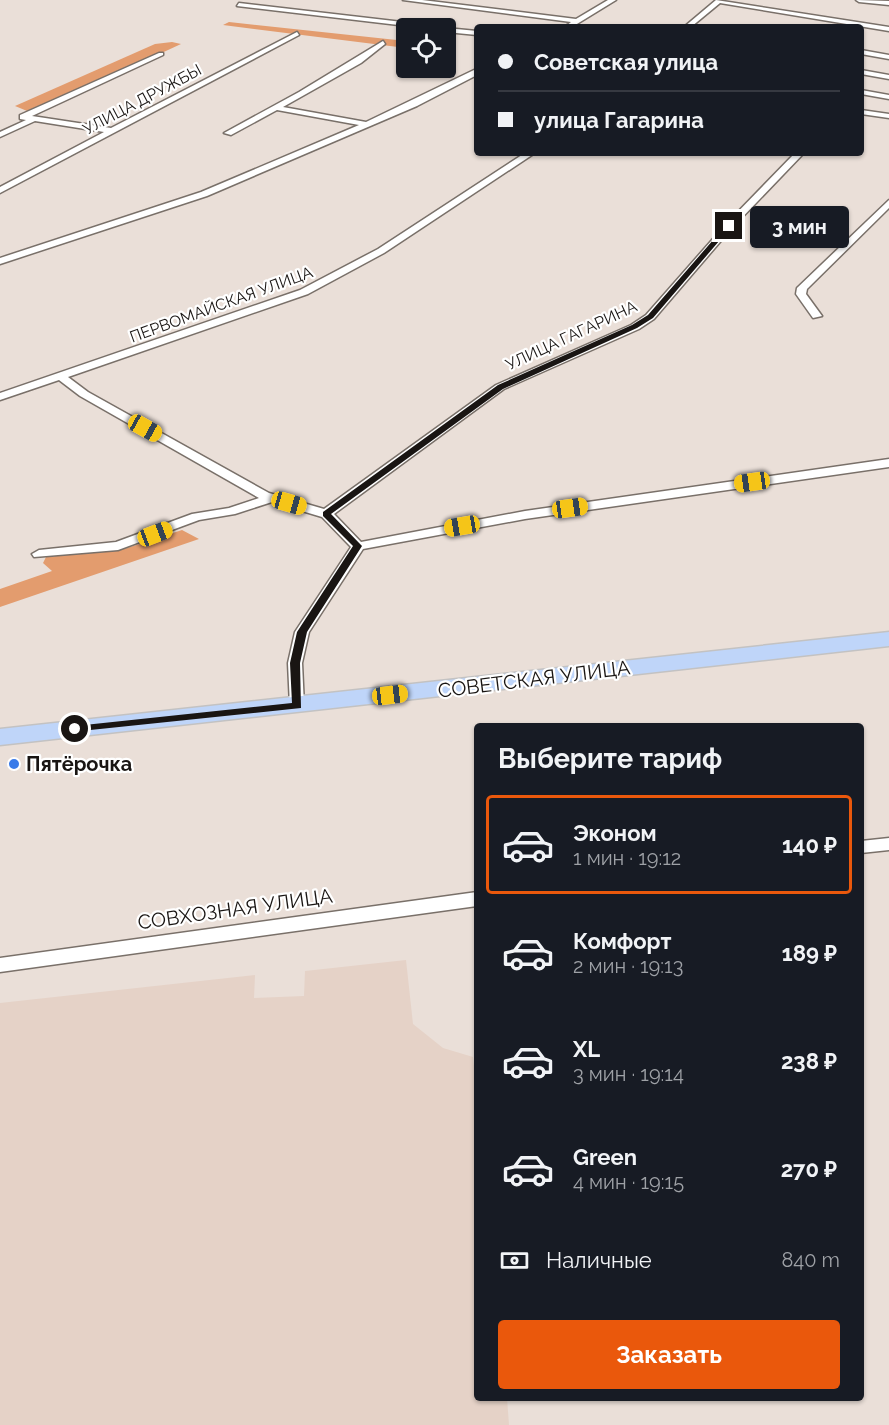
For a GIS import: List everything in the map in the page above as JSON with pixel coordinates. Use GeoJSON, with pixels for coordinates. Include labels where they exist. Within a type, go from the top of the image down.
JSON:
{"type":"FeatureCollection","features":[{"type":"Feature","properties":{"kind":"main road","name":"СОВЕТСКАЯ УЛИЦА"},"geometry":{"type":"LineString","coordinates":[[0,737],[889,639]]}},
{"type":"Feature","properties":{"kind":"street"},"geometry":{"type":"LineString","coordinates":[[406,0],[577,21]]}},
{"type":"Feature","properties":{"kind":"street"},"geometry":{"type":"LineString","coordinates":[[572,24],[613,0]]}},
{"type":"Feature","properties":{"kind":"street"},"geometry":{"type":"LineString","coordinates":[[690,24],[719,0],[860,24]]}},
{"type":"Feature","properties":{"kind":"street"},"geometry":{"type":"LineString","coordinates":[[858,0],[889,3]]}},
{"type":"Feature","properties":{"kind":"street"},"geometry":{"type":"LineString","coordinates":[[238,5],[396,23]]}},
{"type":"Feature","properties":{"kind":"street"},"geometry":{"type":"LineString","coordinates":[[864,25],[889,29]]}},
{"type":"Feature","properties":{"kind":"street"},"geometry":{"type":"LineString","coordinates":[[456,31],[474,33]]}},
{"type":"Feature","properties":{"kind":"street","name":"УЛИЦА ДРУЖБЫ"},"geometry":{"type":"LineString","coordinates":[[0,190],[297,34]]}},
{"type":"Feature","properties":{"kind":"street"},"geometry":{"type":"LineString","coordinates":[[228,133],[358,61],[383,43]]}},
{"type":"Feature","properties":{"kind":"street"},"geometry":{"type":"LineString","coordinates":[[864,53],[889,57]]}},
{"type":"Feature","properties":{"kind":"street"},"geometry":{"type":"LineString","coordinates":[[112,131],[23,117],[161,54]]}},
{"type":"Feature","properties":{"kind":"street"},"geometry":{"type":"LineString","coordinates":[[0,261],[204,194],[367,124],[474,73]]}},
{"type":"Feature","properties":{"kind":"street"},"geometry":{"type":"LineString","coordinates":[[864,73],[889,77]]}},
{"type":"Feature","properties":{"kind":"street"},"geometry":{"type":"LineString","coordinates":[[864,93],[889,97]]}},
{"type":"Feature","properties":{"kind":"street"},"geometry":{"type":"LineString","coordinates":[[276,108],[367,124]]}},
{"type":"Feature","properties":{"kind":"street"},"geometry":{"type":"LineString","coordinates":[[864,112],[889,116]]}},
{"type":"Feature","properties":{"kind":"street"},"geometry":{"type":"LineString","coordinates":[[0,135],[34,119]]}},
{"type":"Feature","properties":{"kind":"street","name":"ПЕРВОМАЙСКАЯ УЛИЦА"},"geometry":{"type":"LineString","coordinates":[[0,397],[304,292],[381,251],[526,156]]}},
{"type":"Feature","properties":{"kind":"street","name":"УЛИЦА ГАГАРИНА"},"geometry":{"type":"LineString","coordinates":[[326,514],[500,387],[634,327],[650,316],[729,226],[798,156]]}},
{"type":"Feature","properties":{"kind":"street"},"geometry":{"type":"LineString","coordinates":[[817,316],[801,294],[802,288],[889,203]]}},
{"type":"Feature","properties":{"kind":"street"},"geometry":{"type":"LineString","coordinates":[[61,377],[84,394],[271,498],[326,514],[358,546]]}},
{"type":"Feature","properties":{"kind":"street"},"geometry":{"type":"LineString","coordinates":[[297,706],[295,663],[302,632],[358,546],[525,515],[889,463]]}},
{"type":"Feature","properties":{"kind":"street"},"geometry":{"type":"LineString","coordinates":[[39,554],[118,546],[196,517],[231,511],[271,498]]}},
{"type":"Feature","properties":{"kind":"street"},"geometry":{"type":"LineString","coordinates":[[864,847],[889,844]]}},
{"type":"Feature","properties":{"kind":"street","name":"СОВХОЗНАЯ УЛИЦА"},"geometry":{"type":"LineString","coordinates":[[0,965],[474,899]]}},
{"type":"Feature","properties":{"kind":"shaded area"},"geometry":{"type":"Polygon","coordinates":[[[229,22],[396,40],[396,47],[223,25],[229,22]]]}},
{"type":"Feature","properties":{"kind":"shaded area"},"geometry":{"type":"Polygon","coordinates":[[[172,42],[181,44],[32,113],[15,106],[155,44],[172,42]]]}},
{"type":"Feature","properties":{"kind":"shaded area"},"geometry":{"type":"Polygon","coordinates":[[[182,530],[199,539],[0,607],[0,589],[52,571],[43,563],[46,557],[124,549],[182,530]]]}},
{"type":"Feature","properties":{"kind":"shaded area"},"geometry":{"type":"Polygon","coordinates":[[[406,960],[413,1024],[443,1048],[473,1057],[474,1401],[507,1401],[509,1425],[0,1425],[0,1003],[255,975],[254,998],[304,996],[305,971],[406,960]]]}},
{"type":"Feature","properties":{"kind":"place","name":"Пятёрочка"},"geometry":{"type":"Point","coordinates":[14,764]}},
{"type":"Feature","properties":{"kind":"route"},"geometry":{"type":"LineString","coordinates":[[75,729],[297,706],[295,663],[302,632],[358,546],[326,514],[500,387],[634,327],[650,316],[729,226]]}}]}
